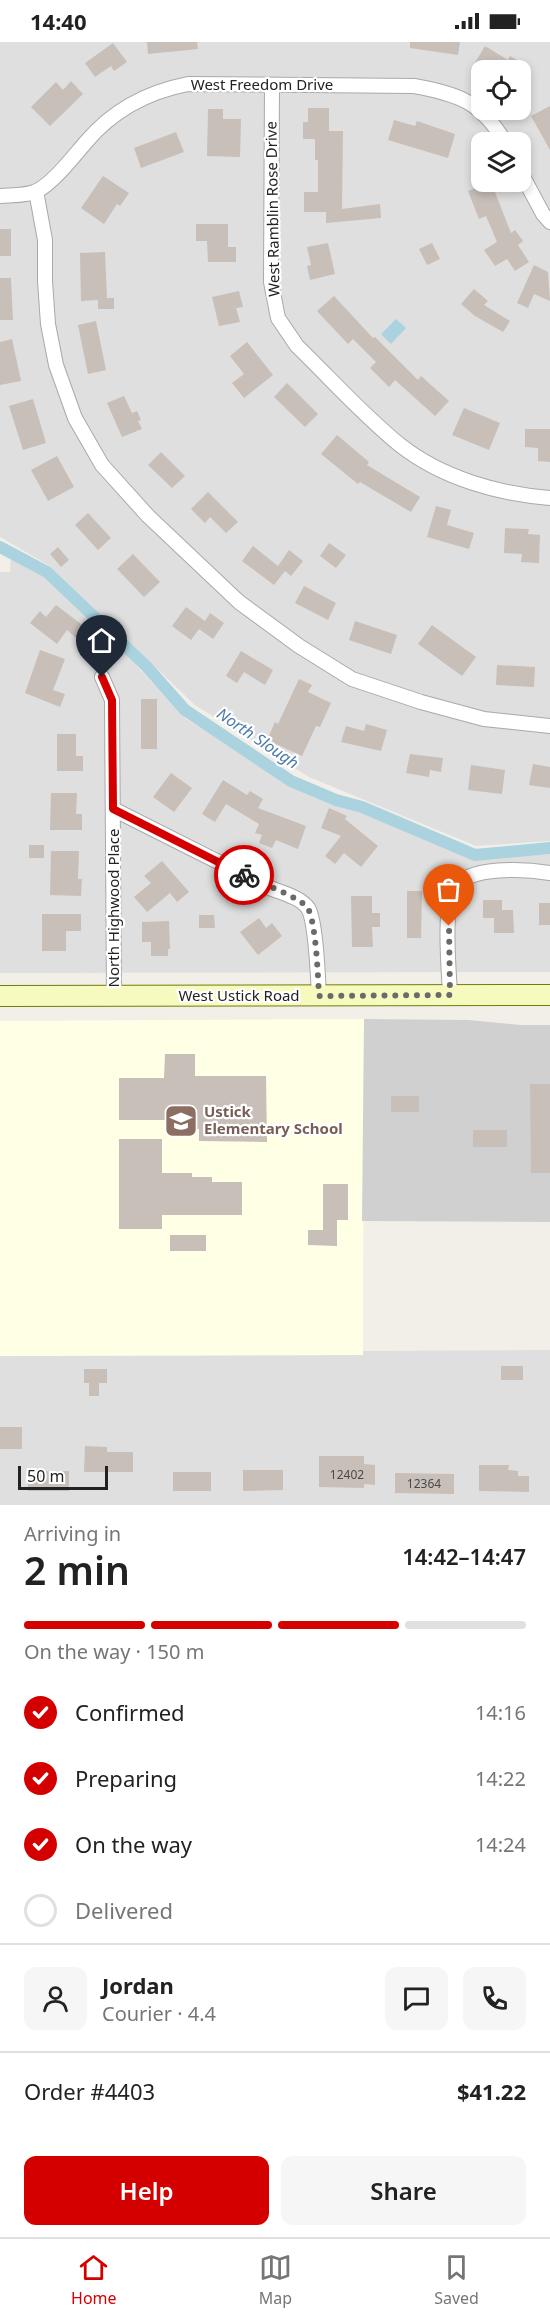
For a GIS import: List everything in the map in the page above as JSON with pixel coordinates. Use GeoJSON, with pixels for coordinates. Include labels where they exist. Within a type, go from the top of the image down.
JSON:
{"type":"FeatureCollection","features":[{"type":"Feature","properties":{"kind":"main road","name":"West Ustick Road"},"geometry":{"type":"LineString","coordinates":[[0,996],[550,995]]}},
{"type":"Feature","properties":{"kind":"street","name":"West Freedom Drive"},"geometry":{"type":"LineString","coordinates":[[36,191],[65,168],[107,119],[134,101],[168,88],[188,84],[414,86],[448,92],[474,106],[499,132]]}},
{"type":"Feature","properties":{"kind":"street","name":"West Ramblin Rose Drive"},"geometry":{"type":"LineString","coordinates":[[272,85],[271,282],[278,318],[286,332],[297,346],[401,445],[434,467],[483,486],[524,496],[550,498]]}},
{"type":"Feature","properties":{"kind":"street"},"geometry":{"type":"LineString","coordinates":[[0,196],[36,191],[45,240],[48,324],[56,365],[75,418],[102,465],[148,516],[239,602],[299,646],[352,679],[421,702],[484,719],[550,726]]}},
{"type":"Feature","properties":{"kind":"street"},"geometry":{"type":"LineString","coordinates":[[531,192],[550,222]]}},
{"type":"Feature","properties":{"kind":"street","name":"North Highwood Place"},"geometry":{"type":"LineString","coordinates":[[102,677],[112,700],[114,996]]}},
{"type":"Feature","properties":{"kind":"street"},"geometry":{"type":"LineString","coordinates":[[113,809],[270,888],[295,898],[307,908],[313,923],[319,996]]}},
{"type":"Feature","properties":{"kind":"street"},"geometry":{"type":"LineString","coordinates":[[450,995],[449,903],[455,887],[468,876],[512,869],[550,873]]}},
{"type":"Feature","properties":{"kind":"shaded area"},"geometry":{"type":"Polygon","coordinates":[[[0,42],[550,42],[550,841],[476,846],[309,777],[195,705],[48,565],[0,537],[0,42]]]}},
{"type":"Feature","properties":{"kind":"shaded area"},"geometry":{"type":"Polygon","coordinates":[[[11,556],[44,574],[89,615],[186,719],[315,797],[361,812],[474,861],[550,854],[550,972],[0,973],[0,572],[10,572],[11,556]]]}},
{"type":"Feature","properties":{"kind":"shaded area","name":"Ustick Elementary School"},"geometry":{"type":"Polygon","coordinates":[[[364,1019],[363,1355],[0,1356],[0,1021],[364,1019]]]}},
{"type":"Feature","properties":{"kind":"shaded area"},"geometry":{"type":"Polygon","coordinates":[[[364,1019],[468,1020],[520,1025],[550,1025],[550,1222],[362,1221],[364,1019]]]}},
{"type":"Feature","properties":{"kind":"shaded area"},"geometry":{"type":"Polygon","coordinates":[[[550,1350],[550,1505],[0,1505],[0,1356],[363,1355],[363,1351],[550,1350]]]}},
{"type":"Feature","properties":{"kind":"water"},"geometry":{"type":"Polygon","coordinates":[[[396,319],[406,328],[391,344],[381,334],[396,319]]]}},
{"type":"Feature","properties":{"kind":"building"},"geometry":{"type":"Polygon","coordinates":[[[147,42],[197,42],[198,49],[148,54],[147,42]]]}},
{"type":"Feature","properties":{"kind":"building"},"geometry":{"type":"Polygon","coordinates":[[[410,42],[460,42],[458,55],[410,48],[410,42]]]}},
{"type":"Feature","properties":{"kind":"building"},"geometry":{"type":"Polygon","coordinates":[[[113,43],[127,62],[114,71],[111,66],[95,77],[85,63],[113,43]]]}},
{"type":"Feature","properties":{"kind":"building"},"geometry":{"type":"Polygon","coordinates":[[[485,46],[508,60],[477,60],[485,46]]]}},
{"type":"Feature","properties":{"kind":"building"},"geometry":{"type":"Polygon","coordinates":[[[71,81],[83,94],[50,126],[31,107],[56,82],[63,90],[71,81]]]}},
{"type":"Feature","properties":{"kind":"building"},"geometry":{"type":"Polygon","coordinates":[[[550,106],[550,150],[531,116],[550,106]]]}},
{"type":"Feature","properties":{"kind":"building"},"geometry":{"type":"Polygon","coordinates":[[[308,108],[329,108],[329,131],[343,131],[342,209],[380,204],[381,218],[326,223],[326,212],[304,212],[304,192],[318,192],[318,160],[315,160],[315,139],[303,139],[303,122],[308,122],[308,108]]]}},
{"type":"Feature","properties":{"kind":"building"},"geometry":{"type":"Polygon","coordinates":[[[208,109],[223,109],[223,119],[241,119],[240,157],[207,156],[208,109]]]}},
{"type":"Feature","properties":{"kind":"building"},"geometry":{"type":"Polygon","coordinates":[[[394,120],[415,126],[417,121],[455,134],[448,158],[388,140],[394,120]]]}},
{"type":"Feature","properties":{"kind":"building"},"geometry":{"type":"Polygon","coordinates":[[[176,132],[184,152],[141,168],[134,148],[176,132]]]}},
{"type":"Feature","properties":{"kind":"building"},"geometry":{"type":"Polygon","coordinates":[[[103,176],[129,193],[120,206],[117,204],[104,224],[81,208],[103,176]]]}},
{"type":"Feature","properties":{"kind":"building"},"geometry":{"type":"Polygon","coordinates":[[[468,191],[495,192],[511,233],[515,230],[523,241],[518,245],[529,262],[515,271],[507,259],[495,266],[484,250],[497,242],[486,216],[479,219],[468,191]]]}},
{"type":"Feature","properties":{"kind":"building"},"geometry":{"type":"Polygon","coordinates":[[[196,224],[228,224],[228,247],[236,247],[236,262],[208,262],[207,241],[196,241],[196,224]]]}},
{"type":"Feature","properties":{"kind":"building"},"geometry":{"type":"Polygon","coordinates":[[[0,229],[11,229],[11,256],[0,256],[0,229]]]}},
{"type":"Feature","properties":{"kind":"building"},"geometry":{"type":"Polygon","coordinates":[[[328,243],[335,274],[310,280],[307,266],[311,265],[307,247],[328,243]]]}},
{"type":"Feature","properties":{"kind":"building"},"geometry":{"type":"Polygon","coordinates":[[[432,243],[440,259],[427,265],[419,249],[432,243]]]}},
{"type":"Feature","properties":{"kind":"building"},"geometry":{"type":"Polygon","coordinates":[[[105,252],[107,298],[114,298],[114,309],[98,309],[98,300],[81,301],[80,253],[105,252]]]}},
{"type":"Feature","properties":{"kind":"building"},"geometry":{"type":"Polygon","coordinates":[[[534,265],[548,272],[550,301],[534,294],[528,308],[517,303],[534,265]]]}},
{"type":"Feature","properties":{"kind":"building"},"geometry":{"type":"Polygon","coordinates":[[[0,278],[11,278],[13,320],[0,320],[0,278]]]}},
{"type":"Feature","properties":{"kind":"building"},"geometry":{"type":"Polygon","coordinates":[[[474,289],[488,301],[484,305],[510,321],[503,332],[475,316],[461,304],[474,289]]]}},
{"type":"Feature","properties":{"kind":"building"},"geometry":{"type":"Polygon","coordinates":[[[239,291],[243,307],[236,308],[240,322],[219,326],[212,297],[239,291]]]}},
{"type":"Feature","properties":{"kind":"building"},"geometry":{"type":"Polygon","coordinates":[[[334,296],[373,338],[375,337],[418,380],[421,376],[449,401],[435,416],[395,380],[389,387],[370,368],[376,362],[353,339],[348,344],[317,311],[334,296]]]}},
{"type":"Feature","properties":{"kind":"building"},"geometry":{"type":"Polygon","coordinates":[[[96,321],[106,370],[88,374],[78,325],[96,321]]]}},
{"type":"Feature","properties":{"kind":"building"},"geometry":{"type":"Polygon","coordinates":[[[12,339],[21,381],[0,385],[0,342],[12,339]]]}},
{"type":"Feature","properties":{"kind":"building"},"geometry":{"type":"Polygon","coordinates":[[[247,342],[273,375],[244,398],[232,383],[244,374],[230,356],[247,342]]]}},
{"type":"Feature","properties":{"kind":"building"},"geometry":{"type":"Polygon","coordinates":[[[287,383],[318,414],[305,427],[274,397],[287,383]]]}},
{"type":"Feature","properties":{"kind":"building"},"geometry":{"type":"Polygon","coordinates":[[[124,396],[132,413],[137,411],[142,429],[122,437],[107,403],[124,396]]]}},
{"type":"Feature","properties":{"kind":"building"},"geometry":{"type":"Polygon","coordinates":[[[33,399],[46,443],[23,450],[9,406],[33,399]]]}},
{"type":"Feature","properties":{"kind":"building"},"geometry":{"type":"Polygon","coordinates":[[[464,408],[500,423],[489,450],[452,435],[464,408]]]}},
{"type":"Feature","properties":{"kind":"building"},"geometry":{"type":"Polygon","coordinates":[[[525,429],[550,429],[550,462],[538,461],[538,448],[525,447],[525,429]]]}},
{"type":"Feature","properties":{"kind":"building"},"geometry":{"type":"Polygon","coordinates":[[[337,435],[369,462],[367,465],[420,497],[411,512],[360,482],[358,484],[321,454],[337,435]]]}},
{"type":"Feature","properties":{"kind":"building"},"geometry":{"type":"Polygon","coordinates":[[[161,452],[185,476],[172,488],[148,465],[161,452]]]}},
{"type":"Feature","properties":{"kind":"building"},"geometry":{"type":"Polygon","coordinates":[[[57,456],[74,487],[48,501],[31,470],[57,456]]]}},
{"type":"Feature","properties":{"kind":"building"},"geometry":{"type":"Polygon","coordinates":[[[208,492],[238,522],[226,533],[210,517],[205,523],[191,509],[208,492]]]}},
{"type":"Feature","properties":{"kind":"building"},"geometry":{"type":"Polygon","coordinates":[[[436,506],[451,510],[447,525],[474,533],[469,549],[427,537],[436,506]]]}},
{"type":"Feature","properties":{"kind":"building"},"geometry":{"type":"Polygon","coordinates":[[[88,513],[111,538],[98,550],[75,525],[88,513]]]}},
{"type":"Feature","properties":{"kind":"building"},"geometry":{"type":"Polygon","coordinates":[[[505,528],[529,529],[528,534],[540,535],[539,563],[521,562],[522,554],[504,553],[505,528]]]}},
{"type":"Feature","properties":{"kind":"building"},"geometry":{"type":"Polygon","coordinates":[[[329,543],[346,555],[336,568],[320,556],[329,543]]]}},
{"type":"Feature","properties":{"kind":"building"},"geometry":{"type":"Polygon","coordinates":[[[253,546],[278,566],[289,550],[303,561],[291,576],[285,571],[274,585],[242,561],[253,546]]]}},
{"type":"Feature","properties":{"kind":"building"},"geometry":{"type":"Polygon","coordinates":[[[58,547],[69,560],[61,567],[50,554],[58,547]]]}},
{"type":"Feature","properties":{"kind":"building"},"geometry":{"type":"Polygon","coordinates":[[[133,554],[160,582],[144,597],[117,569],[133,554]]]}},
{"type":"Feature","properties":{"kind":"building"},"geometry":{"type":"Polygon","coordinates":[[[304,586],[336,603],[328,620],[295,603],[304,586]]]}},
{"type":"Feature","properties":{"kind":"building"},"geometry":{"type":"Polygon","coordinates":[[[56,605],[85,627],[76,638],[67,630],[57,644],[30,623],[40,611],[46,617],[56,605]]]}},
{"type":"Feature","properties":{"kind":"building"},"geometry":{"type":"Polygon","coordinates":[[[186,607],[205,621],[210,613],[224,623],[213,639],[199,629],[191,640],[172,626],[186,607]]]}},
{"type":"Feature","properties":{"kind":"building"},"geometry":{"type":"Polygon","coordinates":[[[355,621],[397,635],[391,654],[349,640],[355,621]]]}},
{"type":"Feature","properties":{"kind":"building"},"geometry":{"type":"Polygon","coordinates":[[[432,625],[476,657],[462,676],[418,644],[432,625]]]}},
{"type":"Feature","properties":{"kind":"building"},"geometry":{"type":"Polygon","coordinates":[[[40,650],[65,659],[53,690],[65,694],[60,707],[25,693],[40,650]]]}},
{"type":"Feature","properties":{"kind":"building"},"geometry":{"type":"Polygon","coordinates":[[[241,651],[273,670],[265,685],[244,672],[237,683],[226,676],[241,651]]]}},
{"type":"Feature","properties":{"kind":"building"},"geometry":{"type":"Polygon","coordinates":[[[497,665],[535,667],[534,687],[496,685],[497,665]]]}},
{"type":"Feature","properties":{"kind":"building"},"geometry":{"type":"Polygon","coordinates":[[[299,679],[312,685],[308,692],[331,703],[320,727],[316,726],[302,756],[267,740],[275,722],[278,724],[299,679]]]}},
{"type":"Feature","properties":{"kind":"building"},"geometry":{"type":"Polygon","coordinates":[[[141,699],[157,699],[157,749],[141,749],[141,699]]]}},
{"type":"Feature","properties":{"kind":"building"},"geometry":{"type":"Polygon","coordinates":[[[366,724],[387,730],[381,751],[341,742],[346,726],[364,731],[366,724]]]}},
{"type":"Feature","properties":{"kind":"building"},"geometry":{"type":"Polygon","coordinates":[[[57,734],[76,734],[76,756],[83,756],[83,771],[57,771],[57,734]]]}},
{"type":"Feature","properties":{"kind":"building"},"geometry":{"type":"Polygon","coordinates":[[[410,754],[443,758],[441,772],[430,770],[429,777],[406,773],[410,754]]]}},
{"type":"Feature","properties":{"kind":"building"},"geometry":{"type":"Polygon","coordinates":[[[533,764],[550,767],[550,788],[529,785],[533,764]]]}},
{"type":"Feature","properties":{"kind":"building"},"geometry":{"type":"Polygon","coordinates":[[[471,765],[505,770],[502,794],[468,790],[471,765]]]}},
{"type":"Feature","properties":{"kind":"building"},"geometry":{"type":"Polygon","coordinates":[[[171,773],[192,788],[174,812],[153,797],[171,773]]]}},
{"type":"Feature","properties":{"kind":"building"},"geometry":{"type":"Polygon","coordinates":[[[223,780],[247,795],[250,791],[263,799],[258,808],[306,826],[298,849],[276,840],[272,848],[259,843],[262,835],[255,833],[259,824],[226,804],[215,822],[202,814],[223,780]]]}},
{"type":"Feature","properties":{"kind":"building"},"geometry":{"type":"Polygon","coordinates":[[[51,793],[77,793],[76,814],[82,814],[82,830],[50,830],[51,793]]]}},
{"type":"Feature","properties":{"kind":"building"},"geometry":{"type":"Polygon","coordinates":[[[329,808],[347,816],[345,819],[378,846],[361,867],[344,853],[335,864],[325,856],[341,836],[321,828],[329,808]]]}},
{"type":"Feature","properties":{"kind":"building"},"geometry":{"type":"Polygon","coordinates":[[[29,845],[44,845],[44,858],[29,858],[29,845]]]}},
{"type":"Feature","properties":{"kind":"building"},"geometry":{"type":"Polygon","coordinates":[[[51,851],[79,851],[78,879],[82,879],[81,896],[50,895],[51,851]]]}},
{"type":"Feature","properties":{"kind":"building"},"geometry":{"type":"Polygon","coordinates":[[[162,861],[189,892],[177,902],[170,893],[147,912],[134,897],[151,883],[144,876],[162,861]]]}},
{"type":"Feature","properties":{"kind":"building"},"geometry":{"type":"Polygon","coordinates":[[[407,891],[422,891],[421,938],[407,938],[407,891]]]}},
{"type":"Feature","properties":{"kind":"building"},"geometry":{"type":"Polygon","coordinates":[[[351,896],[372,896],[372,913],[380,913],[380,927],[372,927],[373,947],[352,947],[351,896]]]}},
{"type":"Feature","properties":{"kind":"building"},"geometry":{"type":"Polygon","coordinates":[[[483,900],[502,900],[502,910],[513,910],[514,933],[494,933],[494,918],[483,918],[483,900]]]}},
{"type":"Feature","properties":{"kind":"building"},"geometry":{"type":"Polygon","coordinates":[[[539,903],[550,903],[550,925],[539,925],[539,903]]]}},
{"type":"Feature","properties":{"kind":"building"},"geometry":{"type":"Polygon","coordinates":[[[42,914],[81,914],[81,931],[66,931],[66,951],[42,951],[42,914]]]}},
{"type":"Feature","properties":{"kind":"building"},"geometry":{"type":"Polygon","coordinates":[[[199,915],[214,915],[215,928],[199,928],[199,915]]]}},
{"type":"Feature","properties":{"kind":"building"},"geometry":{"type":"Polygon","coordinates":[[[259,918],[266,928],[272,923],[282,936],[258,955],[240,932],[259,918]]]}},
{"type":"Feature","properties":{"kind":"building"},"geometry":{"type":"Polygon","coordinates":[[[169,921],[168,956],[151,956],[151,942],[142,942],[142,922],[169,921]]]}},
{"type":"Feature","properties":{"kind":"building"},"geometry":{"type":"Polygon","coordinates":[[[165,1054],[195,1054],[195,1076],[266,1076],[267,1142],[199,1141],[199,1129],[171,1129],[171,1120],[119,1120],[119,1078],[164,1078],[165,1054]]]}},
{"type":"Feature","properties":{"kind":"building"},"geometry":{"type":"Polygon","coordinates":[[[530,1084],[550,1084],[550,1173],[531,1173],[530,1084]]]}},
{"type":"Feature","properties":{"kind":"building"},"geometry":{"type":"Polygon","coordinates":[[[391,1096],[419,1096],[419,1112],[391,1112],[391,1096]]]}},
{"type":"Feature","properties":{"kind":"building"},"geometry":{"type":"Polygon","coordinates":[[[473,1130],[507,1130],[507,1147],[473,1147],[473,1130]]]}},
{"type":"Feature","properties":{"kind":"building"},"geometry":{"type":"Polygon","coordinates":[[[119,1139],[162,1139],[162,1173],[192,1173],[192,1177],[212,1177],[212,1182],[242,1182],[242,1215],[162,1215],[162,1229],[119,1229],[119,1139]]]}},
{"type":"Feature","properties":{"kind":"building"},"geometry":{"type":"Polygon","coordinates":[[[323,1184],[348,1184],[348,1220],[337,1220],[337,1246],[308,1245],[308,1230],[323,1230],[323,1184]]]}},
{"type":"Feature","properties":{"kind":"building"},"geometry":{"type":"Polygon","coordinates":[[[170,1235],[206,1235],[206,1251],[170,1251],[170,1235]]]}},
{"type":"Feature","properties":{"kind":"building"},"geometry":{"type":"Polygon","coordinates":[[[501,1366],[523,1366],[523,1380],[501,1380],[501,1366]]]}},
{"type":"Feature","properties":{"kind":"building"},"geometry":{"type":"Polygon","coordinates":[[[84,1369],[107,1369],[107,1383],[99,1383],[99,1396],[89,1396],[89,1383],[84,1383],[84,1369]]]}},
{"type":"Feature","properties":{"kind":"building"},"geometry":{"type":"Polygon","coordinates":[[[0,1427],[22,1427],[22,1449],[0,1449],[0,1427]]]}},
{"type":"Feature","properties":{"kind":"building"},"geometry":{"type":"Polygon","coordinates":[[[85,1446],[107,1447],[107,1452],[133,1452],[133,1472],[84,1472],[85,1446]]]}},
{"type":"Feature","properties":{"kind":"building"},"geometry":{"type":"Polygon","coordinates":[[[319,1456],[364,1456],[364,1464],[375,1465],[375,1485],[364,1484],[364,1488],[319,1487],[319,1456]]]}},
{"type":"Feature","properties":{"kind":"building"},"geometry":{"type":"Polygon","coordinates":[[[479,1465],[509,1465],[508,1470],[518,1471],[518,1476],[529,1476],[529,1492],[479,1491],[479,1465]]]}},
{"type":"Feature","properties":{"kind":"building"},"geometry":{"type":"Polygon","coordinates":[[[243,1470],[283,1470],[283,1490],[243,1491],[243,1470]]]}},
{"type":"Feature","properties":{"kind":"building"},"geometry":{"type":"Polygon","coordinates":[[[28,1471],[69,1471],[69,1491],[28,1491],[28,1471]]]}},
{"type":"Feature","properties":{"kind":"building"},"geometry":{"type":"Polygon","coordinates":[[[173,1472],[211,1472],[211,1491],[173,1491],[173,1472]]]}},
{"type":"Feature","properties":{"kind":"building"},"geometry":{"type":"Polygon","coordinates":[[[395,1473],[454,1474],[454,1494],[395,1493],[395,1473]]]}},
{"type":"Feature","properties":{"kind":"waterway","name":"North Slough"},"geometry":{"type":"LineString","coordinates":[[0,547],[47,572],[146,666],[185,710],[291,781],[336,800],[362,807],[475,855],[550,848]]}},
{"type":"Feature","properties":{"kind":"way so far"},"geometry":{"type":"LineString","coordinates":[[244,875],[295,898],[307,908],[313,923],[319,996],[450,995],[449,926]]}},
{"type":"Feature","properties":{"kind":"place","name":"Ustick Elementary School"},"geometry":{"type":"Point","coordinates":[181,1121]}},
{"type":"Feature","properties":{"kind":"route"},"geometry":{"type":"LineString","coordinates":[[102,677],[112,700],[113,809],[244,875]]}}]}
